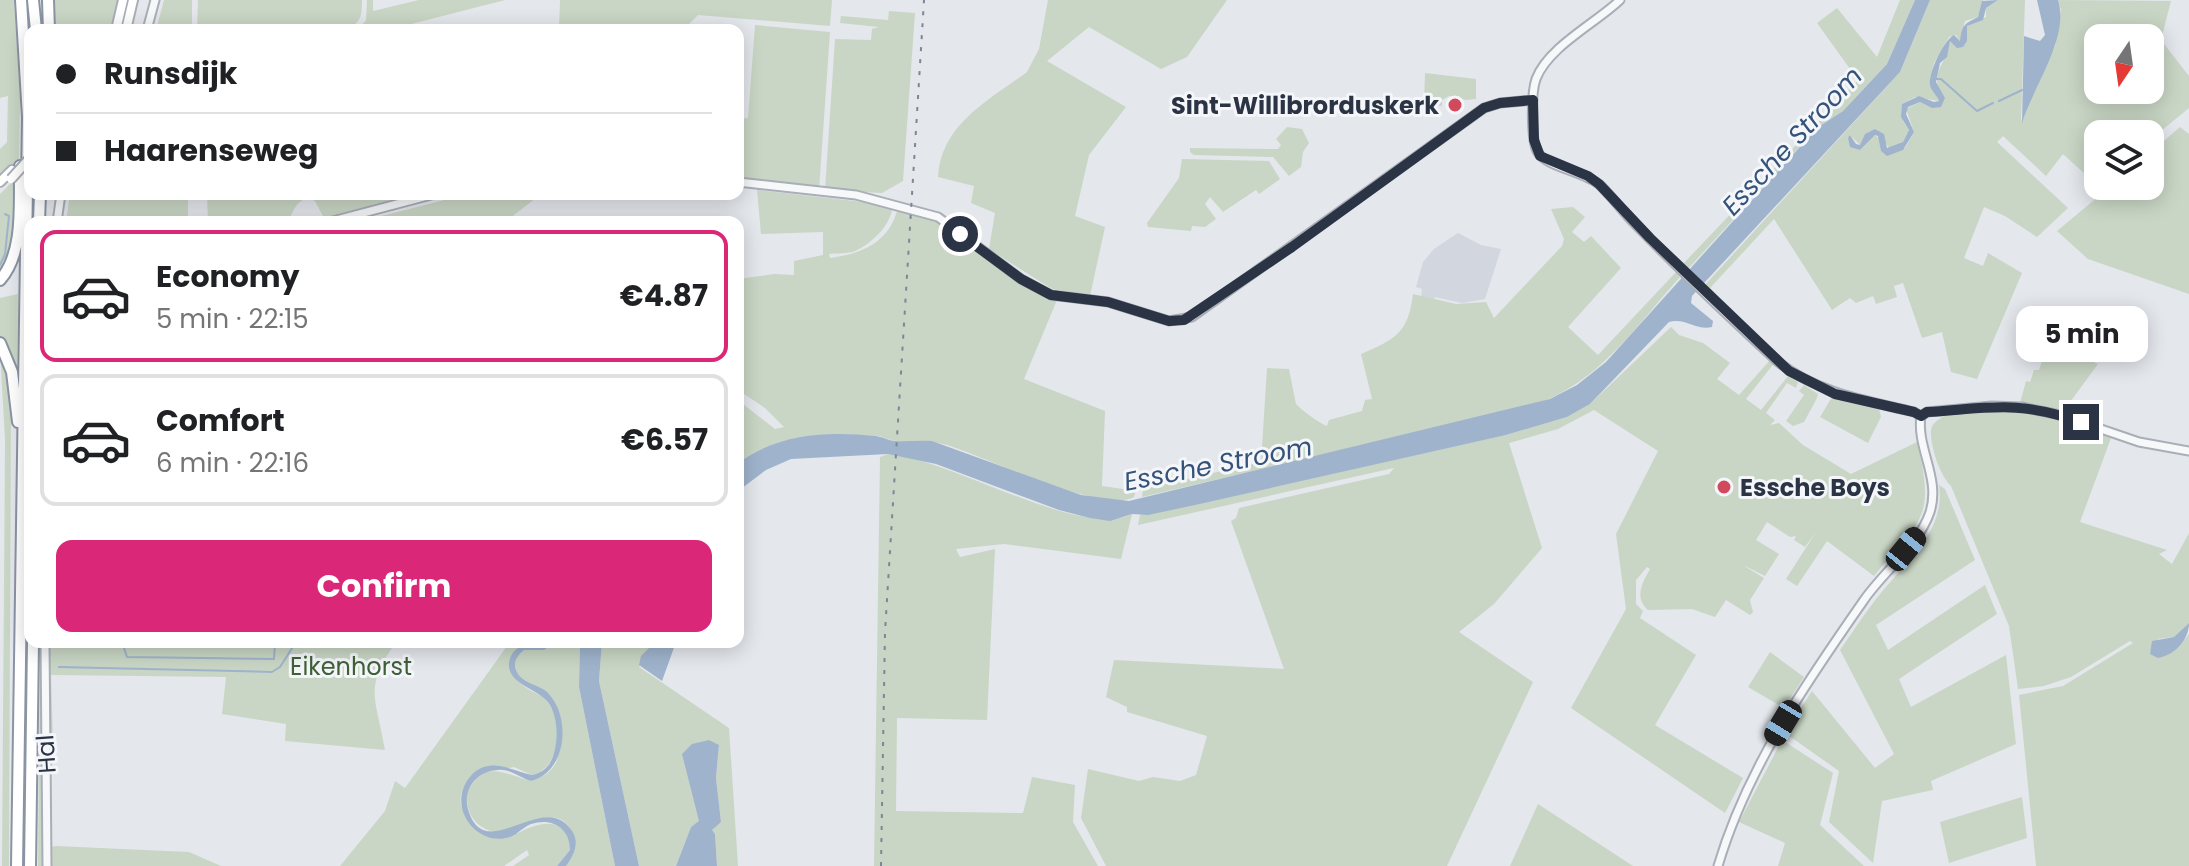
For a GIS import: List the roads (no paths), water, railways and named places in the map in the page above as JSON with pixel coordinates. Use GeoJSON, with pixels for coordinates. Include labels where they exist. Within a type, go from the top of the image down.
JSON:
{"type":"FeatureCollection","features":[{"type":"Feature","properties":{"kind":"highway"},"geometry":{"type":"LineString","coordinates":[[21,0],[24,50]]}},
{"type":"Feature","properties":{"kind":"highway"},"geometry":{"type":"LineString","coordinates":[[33,0],[35,24]]}},
{"type":"Feature","properties":{"kind":"highway"},"geometry":{"type":"LineString","coordinates":[[48,0],[49,24]]}},
{"type":"Feature","properties":{"kind":"highway"},"geometry":{"type":"LineString","coordinates":[[0,280],[8,269],[15,248],[24,138]]}},
{"type":"Feature","properties":{"kind":"highway"},"geometry":{"type":"LineString","coordinates":[[0,343],[12,372],[23,471]]}},
{"type":"Feature","properties":{"kind":"highway"},"geometry":{"type":"LineString","coordinates":[[17,866],[24,400]]}},
{"type":"Feature","properties":{"kind":"highway"},"geometry":{"type":"LineString","coordinates":[[30,866],[33,648]]}},
{"type":"Feature","properties":{"kind":"main road"},"geometry":{"type":"LineString","coordinates":[[117,24],[123,0]]}},
{"type":"Feature","properties":{"kind":"main road"},"geometry":{"type":"LineString","coordinates":[[127,24],[133,0]]}},
{"type":"Feature","properties":{"kind":"main road"},"geometry":{"type":"LineString","coordinates":[[0,190],[24,158]]}},
{"type":"Feature","properties":{"kind":"main road"},"geometry":{"type":"LineString","coordinates":[[0,182],[24,163]]}},
{"type":"Feature","properties":{"kind":"street"},"geometry":{"type":"LineString","coordinates":[[149,24],[155,0]]}},
{"type":"Feature","properties":{"kind":"street"},"geometry":{"type":"LineString","coordinates":[[1620,0],[1545,63],[1535,83],[1533,100],[1538,153],[1597,182],[1681,269],[1778,362],[1804,380],[1845,397],[1921,416]]}},
{"type":"Feature","properties":{"kind":"street"},"geometry":{"type":"LineString","coordinates":[[744,183],[856,195],[929,214],[1042,291],[1062,298],[1118,304],[1159,319],[1177,321],[1192,317],[1484,108],[1533,100]]}},
{"type":"Feature","properties":{"kind":"street"},"geometry":{"type":"LineString","coordinates":[[352,216],[412,200]]}},
{"type":"Feature","properties":{"kind":"street"},"geometry":{"type":"LineString","coordinates":[[1921,416],[1927,412],[1992,406],[2022,407],[2060,415],[2139,442],[2189,451]]}},
{"type":"Feature","properties":{"kind":"street"},"geometry":{"type":"LineString","coordinates":[[1718,866],[1734,813],[1786,717],[1863,601],[1927,519],[1934,488],[1921,416]]}},
{"type":"Feature","properties":{"kind":"street","name":"Hal"},"geometry":{"type":"LineString","coordinates":[[45,648],[47,866]]}},
{"type":"Feature","properties":{"kind":"water"},"geometry":{"type":"Polygon","coordinates":[[[1915,0],[1930,0],[1900,72],[1692,296],[1691,303],[1713,321],[1712,327],[1669,322],[1590,404],[1567,417],[1506,435],[1195,505],[1148,515],[1132,514],[1110,521],[1059,510],[936,464],[888,454],[791,459],[766,470],[744,486],[744,459],[754,453],[770,445],[804,436],[840,434],[876,436],[894,441],[932,441],[1081,495],[1129,501],[1550,399],[1577,385],[1606,362],[1817,128],[1843,111],[1887,64],[1915,0]]]}},
{"type":"Feature","properties":{"kind":"water"},"geometry":{"type":"Polygon","coordinates":[[[1998,0],[1986,8],[1983,20],[1967,26],[1967,41],[1963,47],[1957,48],[1950,41],[1936,82],[1945,98],[1941,107],[1932,108],[1920,102],[1908,107],[1906,114],[1914,132],[1903,150],[1887,156],[1881,151],[1878,136],[1875,135],[1860,150],[1850,147],[1850,135],[1860,145],[1865,134],[1875,129],[1884,134],[1887,148],[1903,142],[1909,130],[1901,117],[1902,104],[1919,96],[1939,101],[1930,80],[1941,50],[1954,35],[1960,41],[1964,26],[1978,17],[1982,1],[1998,0]]]}},
{"type":"Feature","properties":{"kind":"water"},"geometry":{"type":"Polygon","coordinates":[[[2037,0],[2058,0],[2059,30],[2049,62],[2022,123],[2024,36],[2040,41],[2045,35],[2037,0]]]}},
{"type":"Feature","properties":{"kind":"water"},"geometry":{"type":"Polygon","coordinates":[[[2189,623],[2184,641],[2175,650],[2158,658],[2150,654],[2152,641],[2174,637],[2189,623]]]}},
{"type":"Feature","properties":{"kind":"water"},"geometry":{"type":"Polygon","coordinates":[[[518,648],[547,648],[524,650],[517,657],[515,666],[523,679],[543,689],[555,702],[560,715],[562,742],[552,767],[543,776],[531,781],[507,771],[495,770],[480,776],[470,786],[468,809],[476,825],[486,831],[499,831],[543,817],[557,819],[569,827],[576,842],[566,866],[557,866],[570,850],[569,842],[563,830],[553,823],[539,822],[510,837],[494,838],[474,828],[461,804],[467,781],[483,767],[499,766],[532,775],[545,769],[554,754],[556,738],[552,710],[545,699],[511,673],[509,665],[518,648]]]}},
{"type":"Feature","properties":{"kind":"water"},"geometry":{"type":"Polygon","coordinates":[[[580,648],[602,648],[599,681],[639,866],[615,866],[579,687],[580,648]]]}},
{"type":"Feature","properties":{"kind":"water"},"geometry":{"type":"Polygon","coordinates":[[[649,648],[674,648],[662,681],[639,665],[641,656],[649,648]]]}},
{"type":"Feature","properties":{"kind":"water"},"geometry":{"type":"Polygon","coordinates":[[[709,740],[719,745],[716,778],[721,822],[712,830],[715,834],[717,866],[676,866],[691,827],[699,821],[682,754],[692,744],[709,740]]]}},
{"type":"Feature","properties":{"kind":"waterway"},"geometry":{"type":"LineString","coordinates":[[1936,79],[1941,79],[1977,111],[1993,103]]}},
{"type":"Feature","properties":{"kind":"waterway"},"geometry":{"type":"LineString","coordinates":[[1999,101],[2022,90]]}},
{"type":"Feature","properties":{"kind":"waterway"},"geometry":{"type":"LineString","coordinates":[[0,265],[5,254],[9,216],[5,214]]}},
{"type":"Feature","properties":{"kind":"waterway"},"geometry":{"type":"LineString","coordinates":[[124,648],[127,657],[274,659],[275,648]]}},
{"type":"Feature","properties":{"kind":"waterway"},"geometry":{"type":"LineString","coordinates":[[59,667],[272,672],[280,667],[292,648]]}},
{"type":"Feature","properties":{"kind":"railway"},"geometry":{"type":"LineString","coordinates":[[881,866],[885,632],[924,0]]}},
{"type":"Feature","properties":{"kind":"place","name":"Sint-Willibrorduskerk"},"geometry":{"type":"Point","coordinates":[1455,105]}},
{"type":"Feature","properties":{"kind":"place","name":"Essche Boys"},"geometry":{"type":"Point","coordinates":[1724,487]}},
{"type":"Feature","properties":{"kind":"water label","name":"Essche Stroom"},"geometry":{"type":"Point","coordinates":[1792,141]}},
{"type":"Feature","properties":{"kind":"water label","name":"Essche Stroom"},"geometry":{"type":"Point","coordinates":[1218,464]}},
{"type":"Feature","properties":{"kind":"park label","name":"Eikenhorst"},"geometry":{"type":"Point","coordinates":[351,666]}}]}
